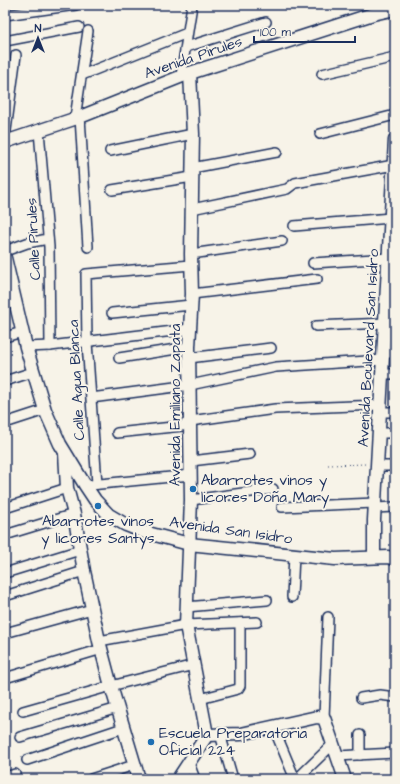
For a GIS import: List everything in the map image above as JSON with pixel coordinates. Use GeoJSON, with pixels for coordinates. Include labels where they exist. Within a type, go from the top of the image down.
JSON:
{"type":"FeatureCollection","features":[{"type":"Feature","properties":{"kind":"main road","name":"Avenida Pirules"},"geometry":{"type":"LineString","coordinates":[[5,142],[78,118],[185,74],[374,10],[395,9]]}},
{"type":"Feature","properties":{"kind":"main road","name":"Avenida Emiliano Zapata"},"geometry":{"type":"LineString","coordinates":[[185,74],[193,134],[191,260],[192,300],[189,353],[191,500],[186,625],[207,735]]}},
{"type":"Feature","properties":{"kind":"main road","name":"Avenida Boulevard San Isidro"},"geometry":{"type":"LineString","coordinates":[[374,557],[375,505],[382,374],[387,356],[385,324],[391,289],[391,218],[394,192],[395,145]]}},
{"type":"Feature","properties":{"kind":"main road","name":"Avenida San Isidro"},"geometry":{"type":"LineString","coordinates":[[5,258],[22,332],[44,410],[65,453],[91,485],[95,500],[110,515],[126,525],[150,534],[189,544],[335,559],[393,555]]}},
{"type":"Feature","properties":{"kind":"main road"},"geometry":{"type":"LineString","coordinates":[[65,453],[67,488],[74,514],[92,609],[110,686],[139,779]]}},
{"type":"Feature","properties":{"kind":"main road"},"geometry":{"type":"LineString","coordinates":[[178,779],[207,735],[241,734],[317,717],[324,718],[345,779]]}},
{"type":"Feature","properties":{"kind":"street"},"geometry":{"type":"LineString","coordinates":[[5,15],[76,5]]}},
{"type":"Feature","properties":{"kind":"street"},"geometry":{"type":"LineString","coordinates":[[185,74],[187,33],[192,5]]}},
{"type":"Feature","properties":{"kind":"street"},"geometry":{"type":"LineString","coordinates":[[186,47],[266,22]]}},
{"type":"Feature","properties":{"kind":"street"},"geometry":{"type":"LineString","coordinates":[[5,41],[79,27]]}},
{"type":"Feature","properties":{"kind":"street"},"geometry":{"type":"LineString","coordinates":[[88,31],[78,118],[88,247]]}},
{"type":"Feature","properties":{"kind":"street"},"geometry":{"type":"LineString","coordinates":[[82,75],[187,33]]}},
{"type":"Feature","properties":{"kind":"street"},"geometry":{"type":"LineString","coordinates":[[5,138],[16,55]]}},
{"type":"Feature","properties":{"kind":"street"},"geometry":{"type":"LineString","coordinates":[[322,74],[395,57]]}},
{"type":"Feature","properties":{"kind":"street"},"geometry":{"type":"LineString","coordinates":[[320,134],[395,115]]}},
{"type":"Feature","properties":{"kind":"street","name":"Calle Pirules"},"geometry":{"type":"LineString","coordinates":[[39,131],[48,239],[50,346]]}},
{"type":"Feature","properties":{"kind":"street"},"geometry":{"type":"LineString","coordinates":[[110,151],[193,134]]}},
{"type":"Feature","properties":{"kind":"street"},"geometry":{"type":"LineString","coordinates":[[112,190],[192,173],[277,152]]}},
{"type":"Feature","properties":{"kind":"street"},"geometry":{"type":"LineString","coordinates":[[192,209],[287,189],[294,183],[394,165]]}},
{"type":"Feature","properties":{"kind":"street"},"geometry":{"type":"LineString","coordinates":[[294,226],[391,218]]}},
{"type":"Feature","properties":{"kind":"street"},"geometry":{"type":"LineString","coordinates":[[5,251],[28,243],[48,239]]}},
{"type":"Feature","properties":{"kind":"street"},"geometry":{"type":"LineString","coordinates":[[191,260],[282,241]]}},
{"type":"Feature","properties":{"kind":"street"},"geometry":{"type":"LineString","coordinates":[[313,262],[391,254]]}},
{"type":"Feature","properties":{"kind":"street","name":"Calle Agua Blanca"},"geometry":{"type":"LineString","coordinates":[[91,485],[91,398],[87,342],[86,274],[191,260]]}},
{"type":"Feature","properties":{"kind":"street"},"geometry":{"type":"LineString","coordinates":[[112,313],[317,279]]}},
{"type":"Feature","properties":{"kind":"street"},"geometry":{"type":"LineString","coordinates":[[316,326],[385,324]]}},
{"type":"Feature","properties":{"kind":"street"},"geometry":{"type":"LineString","coordinates":[[26,347],[87,342],[190,329]]}},
{"type":"Feature","properties":{"kind":"street"},"geometry":{"type":"LineString","coordinates":[[5,337],[22,332]]}},
{"type":"Feature","properties":{"kind":"street"},"geometry":{"type":"LineString","coordinates":[[119,358],[271,348]]}},
{"type":"Feature","properties":{"kind":"street"},"geometry":{"type":"LineString","coordinates":[[91,398],[190,385],[276,367],[387,356]]}},
{"type":"Feature","properties":{"kind":"street"},"geometry":{"type":"LineString","coordinates":[[5,381],[33,372]]}},
{"type":"Feature","properties":{"kind":"street"},"geometry":{"type":"LineString","coordinates":[[382,374],[395,374]]}},
{"type":"Feature","properties":{"kind":"street"},"geometry":{"type":"LineString","coordinates":[[117,433],[182,426],[190,421],[275,409],[380,408],[395,412]]}},
{"type":"Feature","properties":{"kind":"street"},"geometry":{"type":"LineString","coordinates":[[5,423],[44,410]]}},
{"type":"Feature","properties":{"kind":"street"},"geometry":{"type":"LineString","coordinates":[[379,433],[395,433]]}},
{"type":"Feature","properties":{"kind":"street"},"geometry":{"type":"LineString","coordinates":[[191,461],[250,454]]}},
{"type":"Feature","properties":{"kind":"street"},"geometry":{"type":"LineString","coordinates":[[377,465],[395,466]]}},
{"type":"Feature","properties":{"kind":"street"},"geometry":{"type":"LineString","coordinates":[[91,485],[191,475]]}},
{"type":"Feature","properties":{"kind":"street"},"geometry":{"type":"LineString","coordinates":[[5,508],[67,488]]}},
{"type":"Feature","properties":{"kind":"street"},"geometry":{"type":"LineString","coordinates":[[191,500],[273,489]]}},
{"type":"Feature","properties":{"kind":"street"},"geometry":{"type":"LineString","coordinates":[[282,507],[375,505],[395,507]]}},
{"type":"Feature","properties":{"kind":"street"},"geometry":{"type":"LineString","coordinates":[[5,535],[74,514]]}},
{"type":"Feature","properties":{"kind":"street"},"geometry":{"type":"LineString","coordinates":[[5,573],[80,550]]}},
{"type":"Feature","properties":{"kind":"street"},"geometry":{"type":"LineString","coordinates":[[292,597],[294,555]]}},
{"type":"Feature","properties":{"kind":"street"},"geometry":{"type":"LineString","coordinates":[[5,596],[84,571]]}},
{"type":"Feature","properties":{"kind":"street"},"geometry":{"type":"LineString","coordinates":[[186,607],[267,600]]}},
{"type":"Feature","properties":{"kind":"street"},"geometry":{"type":"LineString","coordinates":[[5,633],[92,609]]}},
{"type":"Feature","properties":{"kind":"street"},"geometry":{"type":"LineString","coordinates":[[324,718],[328,617]]}},
{"type":"Feature","properties":{"kind":"street"},"geometry":{"type":"LineString","coordinates":[[5,678],[101,645],[186,625],[257,622]]}},
{"type":"Feature","properties":{"kind":"street"},"geometry":{"type":"LineString","coordinates":[[200,699],[238,689],[240,686],[240,623]]}},
{"type":"Feature","properties":{"kind":"street"},"geometry":{"type":"LineString","coordinates":[[23,711],[110,686],[194,665]]}},
{"type":"Feature","properties":{"kind":"street"},"geometry":{"type":"LineString","coordinates":[[361,698],[380,695],[395,697]]}},
{"type":"Feature","properties":{"kind":"street"},"geometry":{"type":"LineString","coordinates":[[20,737],[118,708]]}},
{"type":"Feature","properties":{"kind":"street"},"geometry":{"type":"LineString","coordinates":[[273,726],[296,779],[335,750],[360,755],[395,753]]}},
{"type":"Feature","properties":{"kind":"street"},"geometry":{"type":"LineString","coordinates":[[27,760],[123,728]]}},
{"type":"Feature","properties":{"kind":"street"},"geometry":{"type":"LineString","coordinates":[[220,734],[233,779]]}},
{"type":"Feature","properties":{"kind":"street"},"geometry":{"type":"LineString","coordinates":[[360,735],[360,755]]}},
{"type":"Feature","properties":{"kind":"street"},"geometry":{"type":"LineString","coordinates":[[189,763],[195,779]]}},
{"type":"Feature","properties":{"kind":"street"},"geometry":{"type":"LineString","coordinates":[[91,779],[134,765]]}},
{"type":"Feature","properties":{"kind":"street"},"geometry":{"type":"LineString","coordinates":[[5,777],[15,774]]}},
{"type":"Feature","properties":{"kind":"path"},"geometry":{"type":"LineString","coordinates":[[328,465],[377,465]]}},
{"type":"Feature","properties":{"kind":"place","name":"Abarrotes vinos y licores Doña Mary"},"geometry":{"type":"Point","coordinates":[193,489]}},
{"type":"Feature","properties":{"kind":"place","name":"Abarrotes vinos y licores Santys"},"geometry":{"type":"Point","coordinates":[98,506]}},
{"type":"Feature","properties":{"kind":"place","name":"Escuela Preparatoria Oficial 224"},"geometry":{"type":"Point","coordinates":[151,742]}}]}
